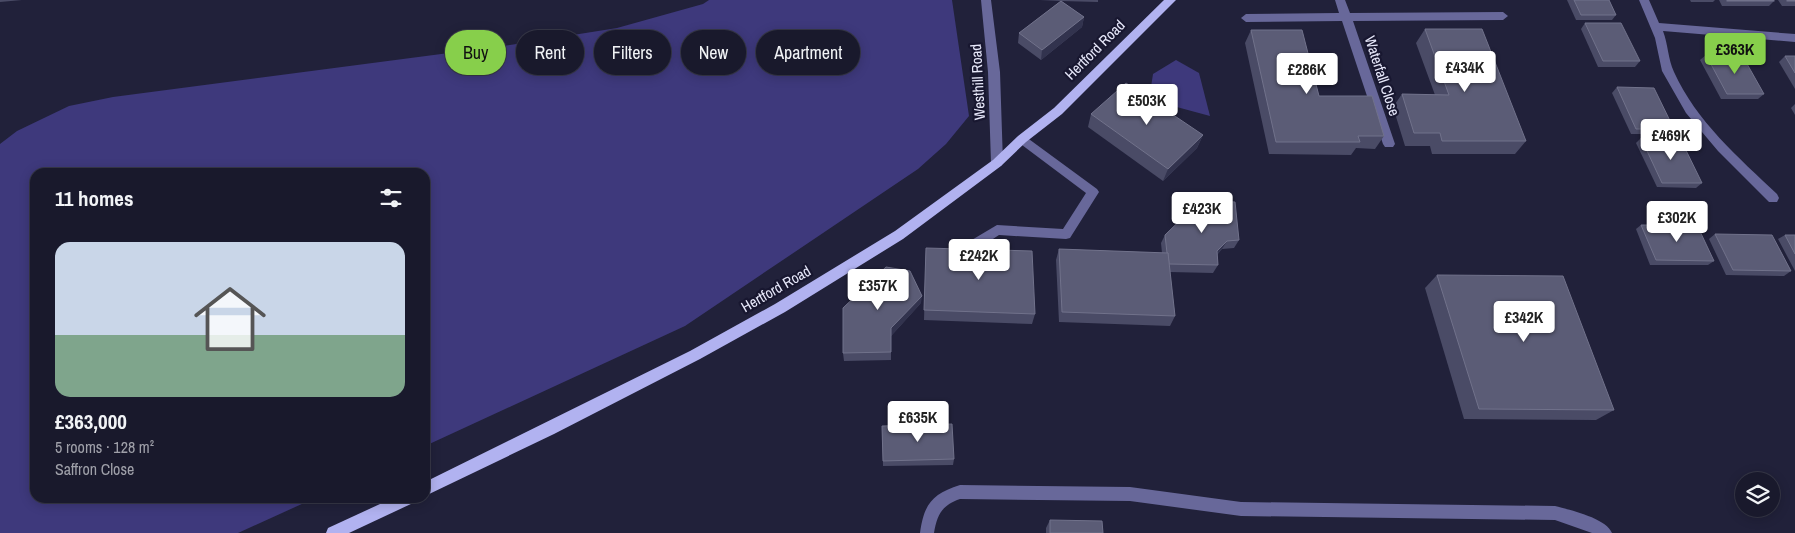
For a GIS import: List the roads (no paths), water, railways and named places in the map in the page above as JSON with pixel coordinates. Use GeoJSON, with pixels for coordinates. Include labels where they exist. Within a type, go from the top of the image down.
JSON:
{"type":"FeatureCollection","features":[{"type":"Feature","properties":{"kind":"main road","name":"Hertford Road"},"geometry":{"type":"LineString","coordinates":[[430,487],[695,356],[780,308],[899,235],[997,163],[1022,139],[1073,97],[1171,0]]}},
{"type":"Feature","properties":{"kind":"main road"},"geometry":{"type":"LineString","coordinates":[[333,533],[397,503]]}},
{"type":"Feature","properties":{"kind":"street","name":"Westhill Road"},"geometry":{"type":"LineString","coordinates":[[986,0],[994,72],[997,163]]}},
{"type":"Feature","properties":{"kind":"street","name":"Waterfall Close"},"geometry":{"type":"LineString","coordinates":[[1340,0],[1389,144]]}},
{"type":"Feature","properties":{"kind":"street"},"geometry":{"type":"LineString","coordinates":[[1644,0],[1656,27],[1668,71],[1690,110],[1722,148],[1773,198]]}},
{"type":"Feature","properties":{"kind":"street","name":"Waterfall Close"},"geometry":{"type":"LineString","coordinates":[[1246,18],[1503,16]]}},
{"type":"Feature","properties":{"kind":"street"},"geometry":{"type":"LineString","coordinates":[[1656,27],[1694,28],[1795,38]]}},
{"type":"Feature","properties":{"kind":"street"},"geometry":{"type":"LineString","coordinates":[[969,248],[997,230],[1066,234],[1093,192],[1022,139]]}},
{"type":"Feature","properties":{"kind":"street"},"geometry":{"type":"LineString","coordinates":[[928,533],[932,508],[946,496],[960,492],[1130,494],[1241,509],[1555,513],[1575,518],[1606,533]]}}]}
